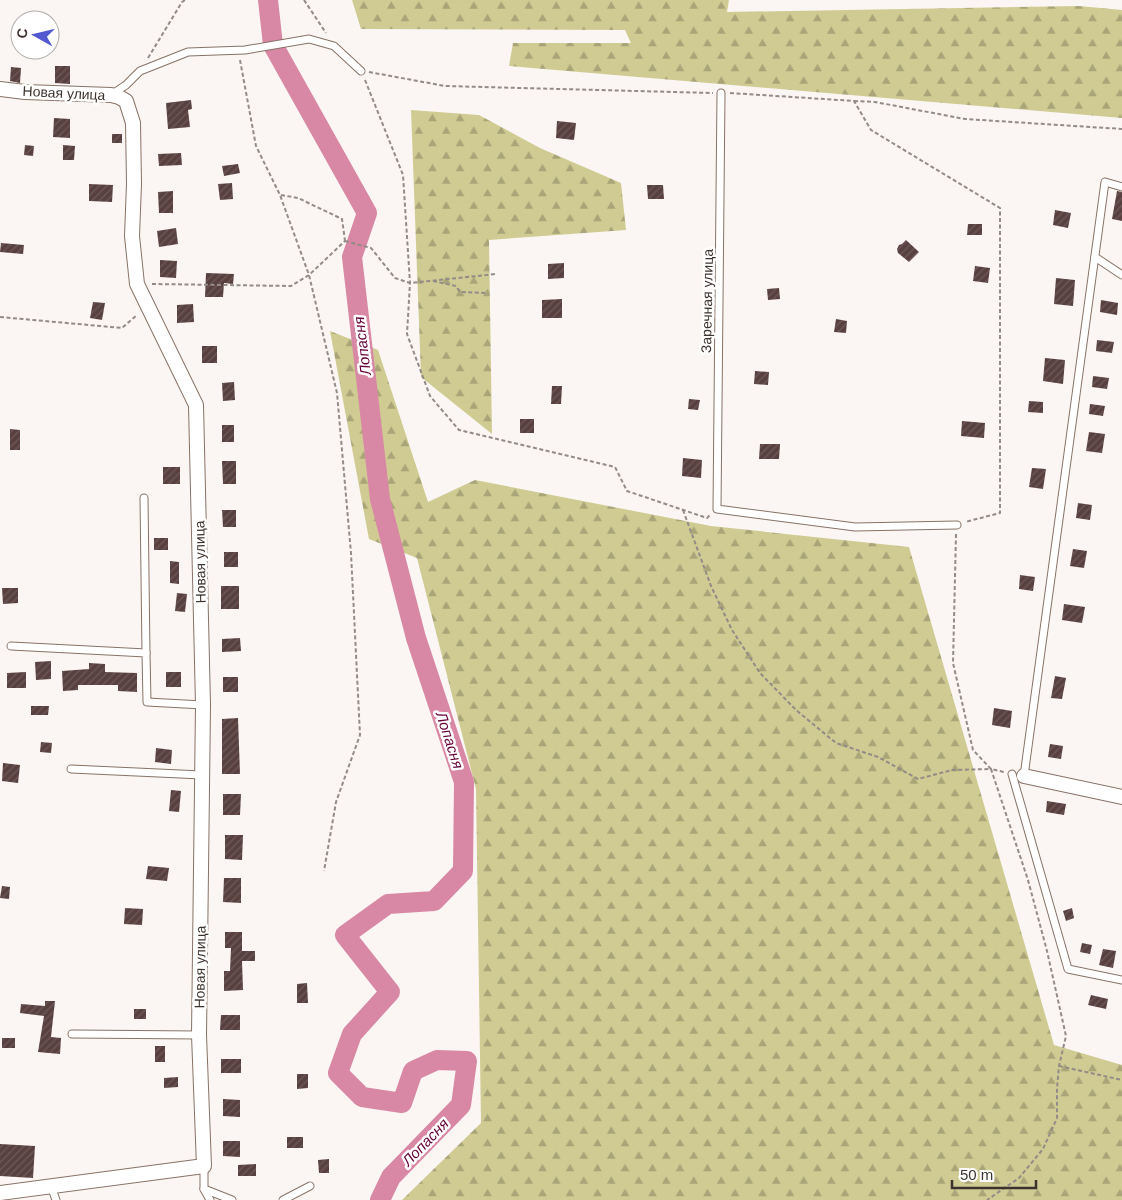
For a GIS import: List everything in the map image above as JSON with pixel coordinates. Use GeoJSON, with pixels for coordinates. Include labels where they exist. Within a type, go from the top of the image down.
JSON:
{"type":"FeatureCollection","features":[{"type":"Feature","properties":{"kind":"street","name":"Новая улица"},"geometry":{"type":"LineString","coordinates":[[0,89],[25,92],[111,95],[126,100],[133,123],[134,184],[132,236],[137,284],[196,405],[203,705],[200,1035],[204,1166]]}},
{"type":"Feature","properties":{"kind":"street"},"geometry":{"type":"LineString","coordinates":[[1018,775],[1122,797]]}},
{"type":"Feature","properties":{"kind":"street"},"geometry":{"type":"LineString","coordinates":[[0,1193],[204,1166]]}},
{"type":"Feature","properties":{"kind":"lane"},"geometry":{"type":"LineString","coordinates":[[111,95],[126,85],[140,71],[188,52],[241,50],[309,39],[334,46],[361,71]]}},
{"type":"Feature","properties":{"kind":"lane","name":"Заречная улица"},"geometry":{"type":"LineString","coordinates":[[717,509],[721,93]]}},
{"type":"Feature","properties":{"kind":"lane"},"geometry":{"type":"LineString","coordinates":[[1122,187],[1105,182],[1018,775],[1068,969],[1122,980]]}},
{"type":"Feature","properties":{"kind":"lane"},"geometry":{"type":"LineString","coordinates":[[1095,257],[1122,275]]}},
{"type":"Feature","properties":{"kind":"lane"},"geometry":{"type":"LineString","coordinates":[[144,498],[147,702],[203,705]]}},
{"type":"Feature","properties":{"kind":"lane"},"geometry":{"type":"LineString","coordinates":[[717,509],[855,527],[957,526]]}},
{"type":"Feature","properties":{"kind":"lane"},"geometry":{"type":"LineString","coordinates":[[11,646],[146,653]]}},
{"type":"Feature","properties":{"kind":"lane"},"geometry":{"type":"LineString","coordinates":[[71,769],[202,775]]}},
{"type":"Feature","properties":{"kind":"lane"},"geometry":{"type":"LineString","coordinates":[[72,1034],[200,1035]]}},
{"type":"Feature","properties":{"kind":"lane"},"geometry":{"type":"LineString","coordinates":[[204,1166],[204,1190],[210,1200]]}},
{"type":"Feature","properties":{"kind":"lane"},"geometry":{"type":"LineString","coordinates":[[51,1186],[56,1200]]}},
{"type":"Feature","properties":{"kind":"lane"},"geometry":{"type":"LineString","coordinates":[[283,1200],[310,1186]]}},
{"type":"Feature","properties":{"kind":"lane"},"geometry":{"type":"LineString","coordinates":[[204,1190],[232,1200]]}},
{"type":"Feature","properties":{"kind":"path"},"geometry":{"type":"LineString","coordinates":[[304,0],[334,46]]}},
{"type":"Feature","properties":{"kind":"path"},"geometry":{"type":"LineString","coordinates":[[140,71],[183,1]]}},
{"type":"Feature","properties":{"kind":"path"},"geometry":{"type":"LineString","coordinates":[[241,50],[256,146],[280,195],[309,274],[337,393],[351,553],[360,735],[336,802],[324,871]]}},
{"type":"Feature","properties":{"kind":"path"},"geometry":{"type":"LineString","coordinates":[[361,71],[402,80],[445,86],[721,93],[875,102],[965,119],[1122,130]]}},
{"type":"Feature","properties":{"kind":"path"},"geometry":{"type":"LineString","coordinates":[[361,71],[403,174],[410,283],[407,334],[430,396],[459,430],[615,468],[627,491],[707,518],[717,509]]}},
{"type":"Feature","properties":{"kind":"path"},"geometry":{"type":"LineString","coordinates":[[854,101],[871,130],[1000,208],[1000,512],[957,526],[953,663],[973,750],[991,769],[1028,880],[1047,951],[1066,1036],[1059,1066],[1057,1118],[1044,1148],[1018,1178],[987,1200]]}},
{"type":"Feature","properties":{"kind":"path"},"geometry":{"type":"LineString","coordinates":[[280,195],[298,198],[342,219],[345,241]]}},
{"type":"Feature","properties":{"kind":"path"},"geometry":{"type":"LineString","coordinates":[[345,241],[371,248],[395,278],[410,283],[496,274]]}},
{"type":"Feature","properties":{"kind":"path"},"geometry":{"type":"LineString","coordinates":[[137,284],[291,286],[309,274],[345,241]]}},
{"type":"Feature","properties":{"kind":"path"},"geometry":{"type":"LineString","coordinates":[[430,281],[456,286],[460,292],[486,293]]}},
{"type":"Feature","properties":{"kind":"path"},"geometry":{"type":"LineString","coordinates":[[0,317],[122,328],[149,306]]}},
{"type":"Feature","properties":{"kind":"path"},"geometry":{"type":"LineString","coordinates":[[683,510],[711,586],[732,630],[760,673],[796,710],[836,743],[878,757],[918,778],[952,770],[991,769],[1018,775]]}},
{"type":"Feature","properties":{"kind":"path"},"geometry":{"type":"LineString","coordinates":[[1059,1066],[1122,1080]]}},
{"type":"Feature","properties":{"kind":"green space"},"geometry":{"type":"Polygon","coordinates":[[[352,0],[729,0],[727,12],[1079,6],[1122,10],[1122,118],[509,66],[513,43],[631,43],[625,30],[361,29],[352,0]]]}},
{"type":"Feature","properties":{"kind":"green space"},"geometry":{"type":"Polygon","coordinates":[[[411,110],[479,115],[540,148],[621,183],[626,230],[489,240],[492,434],[421,377],[411,110]]]}},
{"type":"Feature","properties":{"kind":"green space"},"geometry":{"type":"Polygon","coordinates":[[[330,331],[378,350],[428,502],[475,480],[711,526],[909,547],[1054,1045],[1122,1065],[1122,1200],[402,1200],[481,1123],[476,789],[417,558],[369,539],[330,331]]]}},
{"type":"Feature","properties":{"kind":"building"},"geometry":{"type":"Polygon","coordinates":[[[55,66],[70,66],[70,84],[55,83],[55,66]]]}},
{"type":"Feature","properties":{"kind":"building"},"geometry":{"type":"Polygon","coordinates":[[[11,67],[21,68],[20,83],[10,81],[11,67]]]}},
{"type":"Feature","properties":{"kind":"building"},"geometry":{"type":"Polygon","coordinates":[[[191,100],[192,109],[188,110],[190,127],[168,129],[166,103],[191,100]]]}},
{"type":"Feature","properties":{"kind":"building"},"geometry":{"type":"Polygon","coordinates":[[[54,118],[70,119],[70,138],[53,137],[54,118]]]}},
{"type":"Feature","properties":{"kind":"building"},"geometry":{"type":"Polygon","coordinates":[[[557,121],[576,123],[574,140],[556,138],[557,121]]]}},
{"type":"Feature","properties":{"kind":"building"},"geometry":{"type":"Polygon","coordinates":[[[112,134],[122,134],[122,143],[112,143],[112,134]]]}},
{"type":"Feature","properties":{"kind":"building"},"geometry":{"type":"Polygon","coordinates":[[[25,145],[34,146],[33,156],[24,155],[25,145]]]}},
{"type":"Feature","properties":{"kind":"building"},"geometry":{"type":"Polygon","coordinates":[[[63,145],[75,146],[74,160],[63,160],[63,145]]]}},
{"type":"Feature","properties":{"kind":"building"},"geometry":{"type":"Polygon","coordinates":[[[181,153],[182,165],[159,166],[158,154],[181,153]]]}},
{"type":"Feature","properties":{"kind":"building"},"geometry":{"type":"Polygon","coordinates":[[[238,164],[240,173],[224,176],[222,166],[238,164]]]}},
{"type":"Feature","properties":{"kind":"building"},"geometry":{"type":"Polygon","coordinates":[[[232,183],[233,199],[220,200],[218,184],[232,183]]]}},
{"type":"Feature","properties":{"kind":"building"},"geometry":{"type":"Polygon","coordinates":[[[89,184],[113,185],[112,202],[89,201],[89,184]]]}},
{"type":"Feature","properties":{"kind":"building"},"geometry":{"type":"Polygon","coordinates":[[[647,185],[663,185],[664,199],[648,199],[647,185]]]}},
{"type":"Feature","properties":{"kind":"building"},"geometry":{"type":"Polygon","coordinates":[[[173,191],[173,213],[159,213],[158,192],[173,191]]]}},
{"type":"Feature","properties":{"kind":"building"},"geometry":{"type":"Polygon","coordinates":[[[1117,191],[1122,192],[1122,221],[1112,219],[1117,191]]]}},
{"type":"Feature","properties":{"kind":"building"},"geometry":{"type":"Polygon","coordinates":[[[1055,210],[1071,213],[1068,228],[1053,225],[1055,210]]]}},
{"type":"Feature","properties":{"kind":"building"},"geometry":{"type":"Polygon","coordinates":[[[968,224],[982,224],[982,235],[967,235],[968,224]]]}},
{"type":"Feature","properties":{"kind":"building"},"geometry":{"type":"Polygon","coordinates":[[[176,228],[178,244],[159,247],[157,231],[176,228]]]}},
{"type":"Feature","properties":{"kind":"building"},"geometry":{"type":"Polygon","coordinates":[[[906,240],[919,252],[909,262],[898,253],[897,249],[906,240]]]}},
{"type":"Feature","properties":{"kind":"building"},"geometry":{"type":"Polygon","coordinates":[[[1,243],[24,245],[23,254],[0,252],[1,243]]]}},
{"type":"Feature","properties":{"kind":"building"},"geometry":{"type":"Polygon","coordinates":[[[160,260],[177,261],[176,278],[160,277],[160,260]]]}},
{"type":"Feature","properties":{"kind":"building"},"geometry":{"type":"Polygon","coordinates":[[[564,263],[564,278],[548,279],[548,264],[564,263]]]}},
{"type":"Feature","properties":{"kind":"building"},"geometry":{"type":"Polygon","coordinates":[[[975,266],[990,268],[988,283],[973,281],[975,266]]]}},
{"type":"Feature","properties":{"kind":"building"},"geometry":{"type":"Polygon","coordinates":[[[206,273],[234,274],[233,284],[224,283],[223,297],[205,297],[206,273]]]}},
{"type":"Feature","properties":{"kind":"building"},"geometry":{"type":"Polygon","coordinates":[[[1056,278],[1075,280],[1073,306],[1054,304],[1056,278]]]}},
{"type":"Feature","properties":{"kind":"building"},"geometry":{"type":"Polygon","coordinates":[[[779,288],[780,299],[768,300],[767,289],[779,288]]]}},
{"type":"Feature","properties":{"kind":"building"},"geometry":{"type":"Polygon","coordinates":[[[562,299],[562,318],[542,318],[542,300],[562,299]]]}},
{"type":"Feature","properties":{"kind":"building"},"geometry":{"type":"Polygon","coordinates":[[[1101,300],[1118,303],[1117,315],[1100,312],[1101,300]]]}},
{"type":"Feature","properties":{"kind":"building"},"geometry":{"type":"Polygon","coordinates":[[[93,302],[105,303],[102,320],[90,318],[93,302]]]}},
{"type":"Feature","properties":{"kind":"building"},"geometry":{"type":"Polygon","coordinates":[[[193,304],[194,322],[177,323],[177,305],[193,304]]]}},
{"type":"Feature","properties":{"kind":"building"},"geometry":{"type":"Polygon","coordinates":[[[836,319],[847,321],[846,333],[834,332],[836,319]]]}},
{"type":"Feature","properties":{"kind":"building"},"geometry":{"type":"Polygon","coordinates":[[[1097,340],[1114,342],[1112,353],[1096,351],[1097,340]]]}},
{"type":"Feature","properties":{"kind":"building"},"geometry":{"type":"Polygon","coordinates":[[[202,346],[217,346],[217,363],[202,363],[202,346]]]}},
{"type":"Feature","properties":{"kind":"building"},"geometry":{"type":"Polygon","coordinates":[[[1045,358],[1065,360],[1063,384],[1043,381],[1045,358]]]}},
{"type":"Feature","properties":{"kind":"building"},"geometry":{"type":"Polygon","coordinates":[[[755,371],[769,372],[768,385],[754,384],[755,371]]]}},
{"type":"Feature","properties":{"kind":"building"},"geometry":{"type":"Polygon","coordinates":[[[1093,376],[1109,378],[1107,389],[1092,387],[1093,376]]]}},
{"type":"Feature","properties":{"kind":"building"},"geometry":{"type":"Polygon","coordinates":[[[234,382],[235,400],[223,401],[222,383],[234,382]]]}},
{"type":"Feature","properties":{"kind":"building"},"geometry":{"type":"Polygon","coordinates":[[[552,386],[562,386],[561,404],[551,404],[552,386]]]}},
{"type":"Feature","properties":{"kind":"building"},"geometry":{"type":"Polygon","coordinates":[[[689,399],[700,400],[698,410],[688,409],[689,399]]]}},
{"type":"Feature","properties":{"kind":"building"},"geometry":{"type":"Polygon","coordinates":[[[1029,401],[1043,402],[1043,413],[1028,412],[1029,401]]]}},
{"type":"Feature","properties":{"kind":"building"},"geometry":{"type":"Polygon","coordinates":[[[1090,404],[1105,406],[1103,416],[1089,414],[1090,404]]]}},
{"type":"Feature","properties":{"kind":"building"},"geometry":{"type":"Polygon","coordinates":[[[520,419],[534,419],[534,433],[520,433],[520,419]]]}},
{"type":"Feature","properties":{"kind":"building"},"geometry":{"type":"Polygon","coordinates":[[[962,421],[985,423],[984,438],[961,436],[962,421]]]}},
{"type":"Feature","properties":{"kind":"building"},"geometry":{"type":"Polygon","coordinates":[[[222,425],[234,425],[234,442],[222,442],[222,425]]]}},
{"type":"Feature","properties":{"kind":"building"},"geometry":{"type":"Polygon","coordinates":[[[10,429],[20,430],[20,450],[10,450],[10,429]]]}},
{"type":"Feature","properties":{"kind":"building"},"geometry":{"type":"Polygon","coordinates":[[[1089,432],[1105,434],[1102,453],[1086,451],[1089,432]]]}},
{"type":"Feature","properties":{"kind":"building"},"geometry":{"type":"Polygon","coordinates":[[[760,444],[780,444],[779,459],[759,459],[760,444]]]}},
{"type":"Feature","properties":{"kind":"building"},"geometry":{"type":"Polygon","coordinates":[[[683,458],[702,460],[701,478],[682,476],[683,458]]]}},
{"type":"Feature","properties":{"kind":"building"},"geometry":{"type":"Polygon","coordinates":[[[222,461],[236,461],[236,484],[223,484],[222,461]]]}},
{"type":"Feature","properties":{"kind":"building"},"geometry":{"type":"Polygon","coordinates":[[[163,467],[180,467],[180,484],[163,484],[163,467]]]}},
{"type":"Feature","properties":{"kind":"building"},"geometry":{"type":"Polygon","coordinates":[[[1032,468],[1046,469],[1043,489],[1029,487],[1032,468]]]}},
{"type":"Feature","properties":{"kind":"building"},"geometry":{"type":"Polygon","coordinates":[[[1078,503],[1092,505],[1090,520],[1076,518],[1078,503]]]}},
{"type":"Feature","properties":{"kind":"building"},"geometry":{"type":"Polygon","coordinates":[[[222,510],[236,510],[236,527],[223,527],[222,510]]]}},
{"type":"Feature","properties":{"kind":"building"},"geometry":{"type":"Polygon","coordinates":[[[154,538],[168,538],[168,550],[154,550],[154,538]]]}},
{"type":"Feature","properties":{"kind":"building"},"geometry":{"type":"Polygon","coordinates":[[[1073,549],[1087,551],[1084,568],[1070,566],[1073,549]]]}},
{"type":"Feature","properties":{"kind":"building"},"geometry":{"type":"Polygon","coordinates":[[[224,552],[238,552],[238,567],[224,567],[224,552]]]}},
{"type":"Feature","properties":{"kind":"building"},"geometry":{"type":"Polygon","coordinates":[[[170,561],[179,562],[179,584],[170,583],[170,561]]]}},
{"type":"Feature","properties":{"kind":"building"},"geometry":{"type":"Polygon","coordinates":[[[1020,575],[1035,577],[1033,591],[1019,589],[1020,575]]]}},
{"type":"Feature","properties":{"kind":"building"},"geometry":{"type":"Polygon","coordinates":[[[221,586],[239,586],[239,609],[221,609],[221,586]]]}},
{"type":"Feature","properties":{"kind":"building"},"geometry":{"type":"Polygon","coordinates":[[[2,588],[18,588],[18,603],[3,604],[2,588]]]}},
{"type":"Feature","properties":{"kind":"building"},"geometry":{"type":"Polygon","coordinates":[[[177,593],[187,594],[185,612],[175,611],[177,593]]]}},
{"type":"Feature","properties":{"kind":"building"},"geometry":{"type":"Polygon","coordinates":[[[1064,604],[1085,607],[1082,623],[1062,620],[1064,604]]]}},
{"type":"Feature","properties":{"kind":"building"},"geometry":{"type":"Polygon","coordinates":[[[240,638],[241,651],[222,652],[222,639],[240,638]]]}},
{"type":"Feature","properties":{"kind":"building"},"geometry":{"type":"Polygon","coordinates":[[[51,661],[51,679],[36,680],[35,662],[51,661]]]}},
{"type":"Feature","properties":{"kind":"building"},"geometry":{"type":"Polygon","coordinates":[[[89,663],[105,664],[105,672],[137,673],[137,692],[118,691],[118,685],[78,685],[78,690],[63,691],[62,671],[89,669],[89,663]]]}},
{"type":"Feature","properties":{"kind":"building"},"geometry":{"type":"Polygon","coordinates":[[[26,672],[26,688],[7,688],[7,673],[26,672]]]}},
{"type":"Feature","properties":{"kind":"building"},"geometry":{"type":"Polygon","coordinates":[[[166,672],[181,672],[181,687],[166,687],[166,672]]]}},
{"type":"Feature","properties":{"kind":"building"},"geometry":{"type":"Polygon","coordinates":[[[1055,676],[1066,678],[1062,699],[1051,698],[1055,676]]]}},
{"type":"Feature","properties":{"kind":"building"},"geometry":{"type":"Polygon","coordinates":[[[223,677],[238,677],[238,692],[223,692],[223,677]]]}},
{"type":"Feature","properties":{"kind":"building"},"geometry":{"type":"Polygon","coordinates":[[[31,706],[49,706],[48,715],[31,715],[31,706]]]}},
{"type":"Feature","properties":{"kind":"building"},"geometry":{"type":"Polygon","coordinates":[[[994,708],[1012,711],[1010,728],[992,725],[994,708]]]}},
{"type":"Feature","properties":{"kind":"building"},"geometry":{"type":"Polygon","coordinates":[[[238,718],[240,774],[222,774],[222,719],[238,718]]]}},
{"type":"Feature","properties":{"kind":"building"},"geometry":{"type":"Polygon","coordinates":[[[41,742],[52,743],[51,753],[40,752],[41,742]]]}},
{"type":"Feature","properties":{"kind":"building"},"geometry":{"type":"Polygon","coordinates":[[[1050,744],[1063,746],[1061,759],[1048,757],[1050,744]]]}},
{"type":"Feature","properties":{"kind":"building"},"geometry":{"type":"Polygon","coordinates":[[[156,748],[172,750],[171,764],[155,762],[156,748]]]}},
{"type":"Feature","properties":{"kind":"building"},"geometry":{"type":"Polygon","coordinates":[[[3,763],[20,765],[18,783],[2,781],[3,763]]]}},
{"type":"Feature","properties":{"kind":"building"},"geometry":{"type":"Polygon","coordinates":[[[171,790],[181,791],[179,812],[169,811],[171,790]]]}},
{"type":"Feature","properties":{"kind":"building"},"geometry":{"type":"Polygon","coordinates":[[[223,794],[241,794],[240,815],[223,815],[223,794]]]}},
{"type":"Feature","properties":{"kind":"building"},"geometry":{"type":"Polygon","coordinates":[[[1047,801],[1066,804],[1064,815],[1046,812],[1047,801]]]}},
{"type":"Feature","properties":{"kind":"building"},"geometry":{"type":"Polygon","coordinates":[[[225,835],[243,835],[242,860],[225,859],[225,835]]]}},
{"type":"Feature","properties":{"kind":"building"},"geometry":{"type":"Polygon","coordinates":[[[148,866],[169,868],[167,881],[146,879],[148,866]]]}},
{"type":"Feature","properties":{"kind":"building"},"geometry":{"type":"Polygon","coordinates":[[[224,878],[241,878],[241,903],[223,902],[224,878]]]}},
{"type":"Feature","properties":{"kind":"building"},"geometry":{"type":"Polygon","coordinates":[[[2,886],[10,887],[9,899],[0,898],[2,886]]]}},
{"type":"Feature","properties":{"kind":"building"},"geometry":{"type":"Polygon","coordinates":[[[125,908],[143,909],[142,925],[124,924],[125,908]]]}},
{"type":"Feature","properties":{"kind":"building"},"geometry":{"type":"Polygon","coordinates":[[[1072,908],[1074,918],[1066,921],[1063,911],[1072,908]]]}},
{"type":"Feature","properties":{"kind":"building"},"geometry":{"type":"Polygon","coordinates":[[[225,932],[242,932],[242,951],[255,951],[255,961],[242,961],[243,990],[224,991],[224,971],[230,971],[231,948],[225,948],[225,932]]]}},
{"type":"Feature","properties":{"kind":"building"},"geometry":{"type":"Polygon","coordinates":[[[1082,943],[1092,945],[1090,954],[1080,952],[1082,943]]]}},
{"type":"Feature","properties":{"kind":"building"},"geometry":{"type":"Polygon","coordinates":[[[1103,949],[1116,951],[1113,968],[1099,965],[1103,949]]]}},
{"type":"Feature","properties":{"kind":"building"},"geometry":{"type":"Polygon","coordinates":[[[307,983],[308,1003],[297,1003],[297,984],[307,983]]]}},
{"type":"Feature","properties":{"kind":"building"},"geometry":{"type":"Polygon","coordinates":[[[1091,995],[1108,999],[1106,1009],[1088,1005],[1091,995]]]}},
{"type":"Feature","properties":{"kind":"building"},"geometry":{"type":"Polygon","coordinates":[[[45,1001],[55,1001],[51,1037],[61,1038],[60,1054],[38,1052],[44,1016],[20,1013],[21,1004],[45,1006],[45,1001]]]}},
{"type":"Feature","properties":{"kind":"building"},"geometry":{"type":"Polygon","coordinates":[[[134,1009],[146,1009],[146,1019],[134,1019],[134,1009]]]}},
{"type":"Feature","properties":{"kind":"building"},"geometry":{"type":"Polygon","coordinates":[[[221,1015],[240,1015],[240,1030],[220,1030],[221,1015]]]}},
{"type":"Feature","properties":{"kind":"building"},"geometry":{"type":"Polygon","coordinates":[[[2,1038],[15,1038],[15,1048],[2,1048],[2,1038]]]}},
{"type":"Feature","properties":{"kind":"building"},"geometry":{"type":"Polygon","coordinates":[[[155,1046],[165,1046],[165,1062],[155,1062],[155,1046]]]}},
{"type":"Feature","properties":{"kind":"building"},"geometry":{"type":"Polygon","coordinates":[[[221,1059],[241,1059],[241,1073],[221,1073],[221,1059]]]}},
{"type":"Feature","properties":{"kind":"building"},"geometry":{"type":"Polygon","coordinates":[[[297,1074],[308,1074],[308,1088],[297,1089],[297,1074]]]}},
{"type":"Feature","properties":{"kind":"building"},"geometry":{"type":"Polygon","coordinates":[[[178,1077],[178,1087],[164,1088],[164,1078],[178,1077]]]}},
{"type":"Feature","properties":{"kind":"building"},"geometry":{"type":"Polygon","coordinates":[[[223,1099],[240,1100],[240,1117],[223,1116],[223,1099]]]}},
{"type":"Feature","properties":{"kind":"building"},"geometry":{"type":"Polygon","coordinates":[[[287,1137],[303,1137],[303,1148],[287,1148],[287,1137]]]}},
{"type":"Feature","properties":{"kind":"building"},"geometry":{"type":"Polygon","coordinates":[[[223,1141],[240,1141],[240,1157],[223,1156],[223,1141]]]}},
{"type":"Feature","properties":{"kind":"building"},"geometry":{"type":"Polygon","coordinates":[[[0,1144],[35,1146],[33,1178],[0,1176],[0,1144]]]}},
{"type":"Feature","properties":{"kind":"building"},"geometry":{"type":"Polygon","coordinates":[[[329,1159],[329,1173],[319,1173],[318,1160],[329,1159]]]}},
{"type":"Feature","properties":{"kind":"building"},"geometry":{"type":"Polygon","coordinates":[[[256,1164],[256,1176],[238,1176],[238,1165],[256,1164]]]}},
{"type":"Feature","properties":{"kind":"waterway","name":"Лопасня"},"geometry":{"type":"LineString","coordinates":[[268,0],[273,45],[367,213],[352,257],[380,499],[416,638],[464,782],[463,871],[434,901],[388,904],[345,935],[390,992],[352,1034],[338,1073],[362,1097],[402,1103],[413,1071],[437,1060],[467,1061],[461,1105],[391,1177],[380,1200]]}}]}
